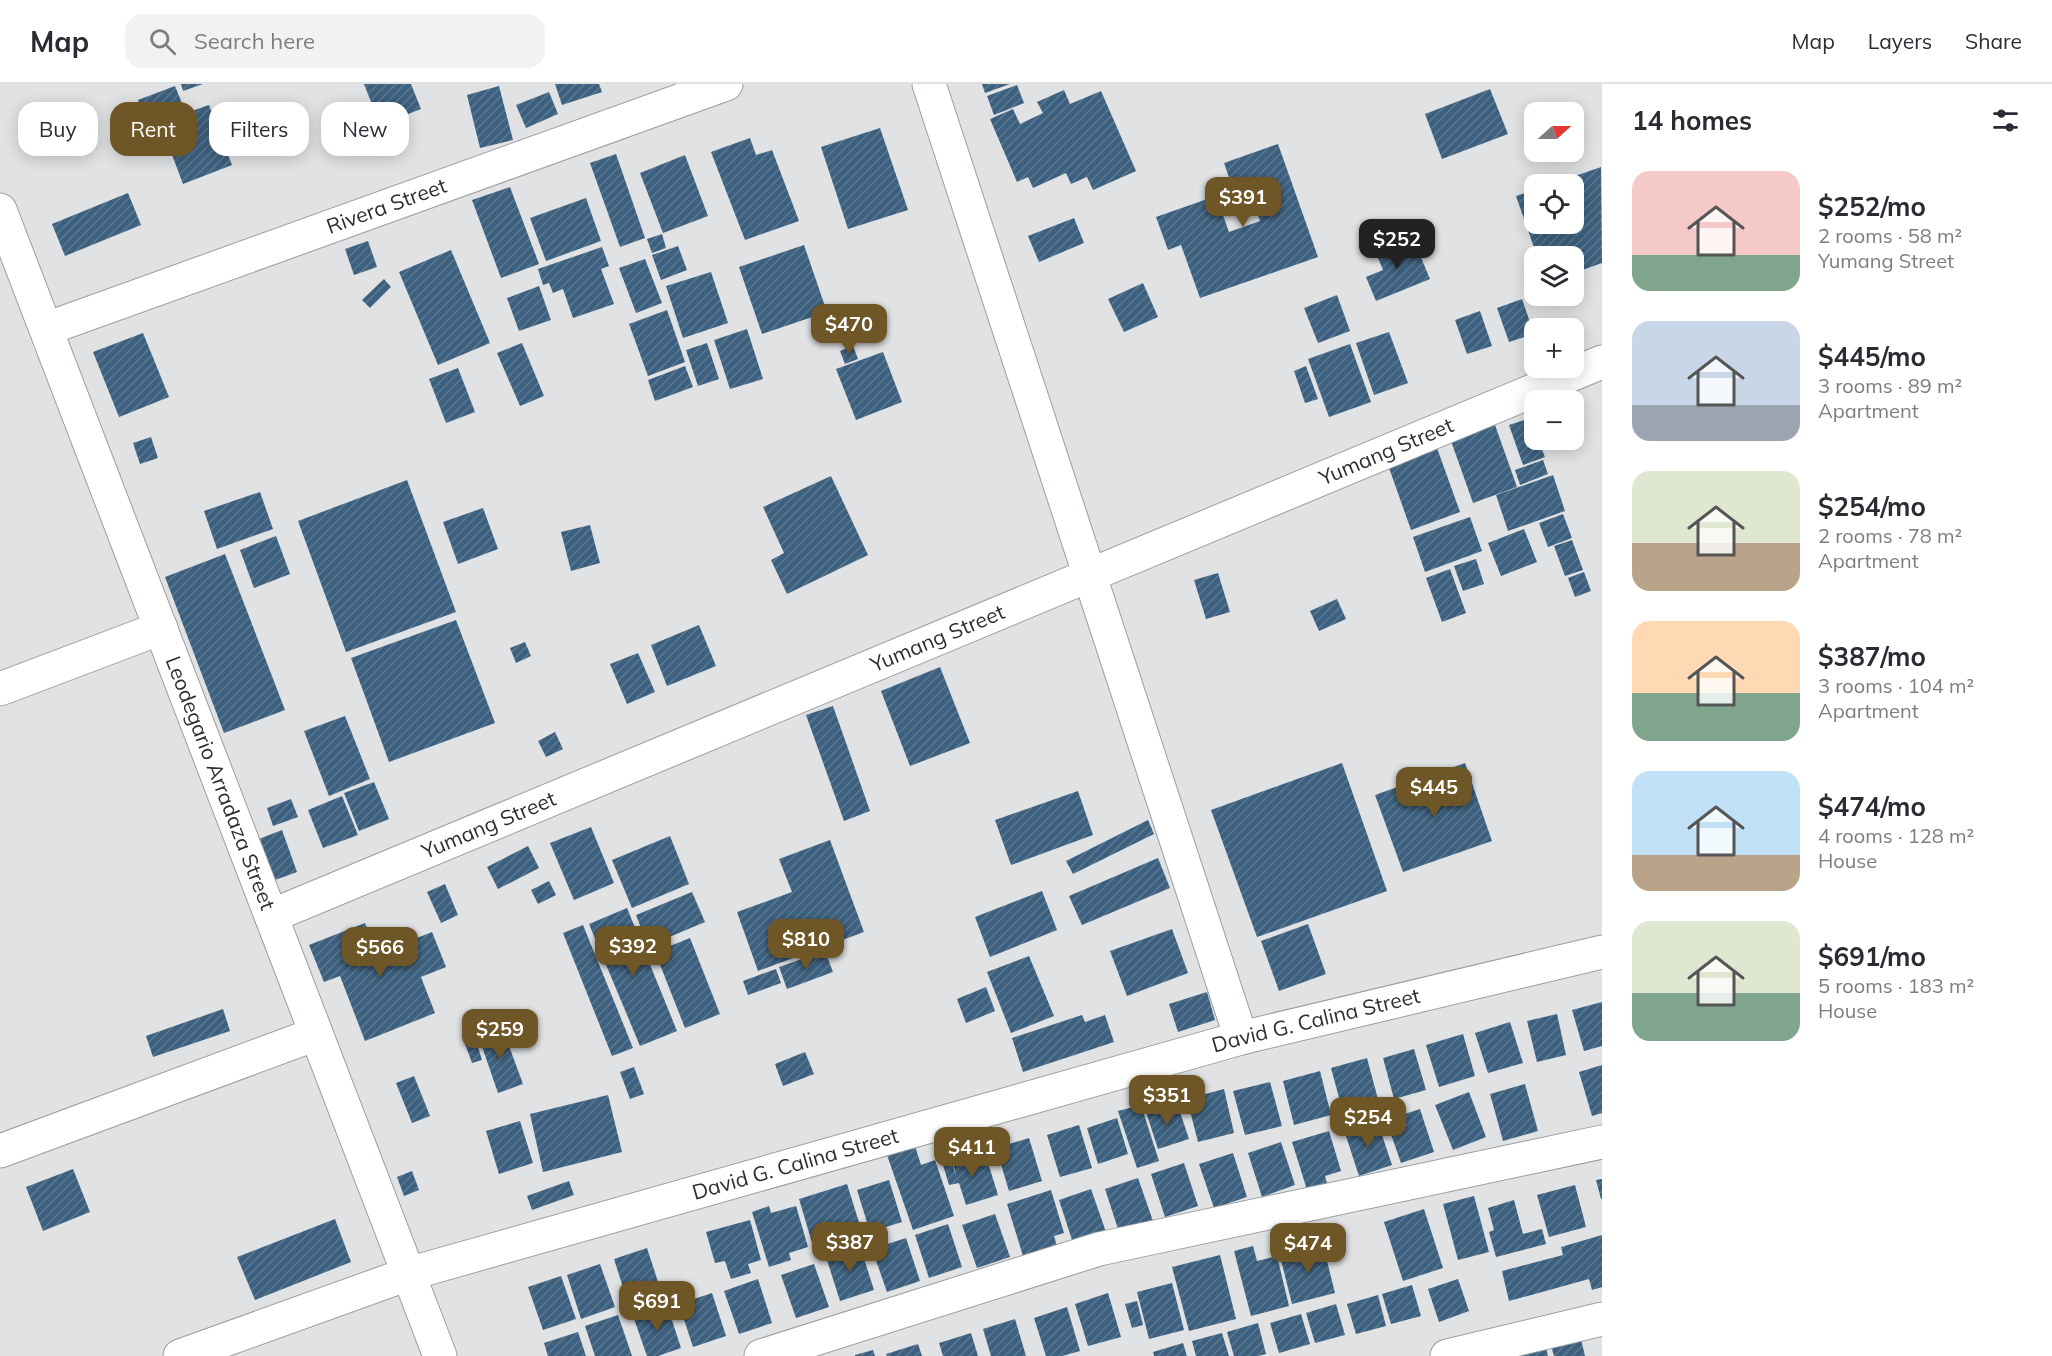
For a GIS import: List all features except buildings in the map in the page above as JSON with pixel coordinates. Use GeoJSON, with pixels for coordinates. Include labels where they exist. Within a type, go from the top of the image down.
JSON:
{"type":"FeatureCollection","features":[{"type":"Feature","properties":{"kind":"street","name":"Rivera Street"},"geometry":{"type":"LineString","coordinates":[[46,329],[726,84]]}},
{"type":"Feature","properties":{"kind":"street"},"geometry":{"type":"LineString","coordinates":[[929,84],[1241,1038]]}},
{"type":"Feature","properties":{"kind":"street","name":"Leodegario Arradaza Street"},"geometry":{"type":"LineString","coordinates":[[0,210],[9,260],[46,329],[440,1356]]}},
{"type":"Feature","properties":{"kind":"street","name":"Yumang Street"},"geometry":{"type":"LineString","coordinates":[[271,916],[1602,362]]}},
{"type":"Feature","properties":{"kind":"street"},"geometry":{"type":"LineString","coordinates":[[0,689],[160,628]]}},
{"type":"Feature","properties":{"kind":"street","name":"David G. Calina Street"},"geometry":{"type":"LineString","coordinates":[[180,1356],[408,1274],[1241,1038],[1602,952]]}},
{"type":"Feature","properties":{"kind":"street"},"geometry":{"type":"LineString","coordinates":[[0,1151],[316,1034]]}},
{"type":"Feature","properties":{"kind":"street"},"geometry":{"type":"LineString","coordinates":[[761,1356],[1099,1249],[1602,1142]]}},
{"type":"Feature","properties":{"kind":"street"},"geometry":{"type":"LineString","coordinates":[[1447,1356],[1602,1319]]}}]}
